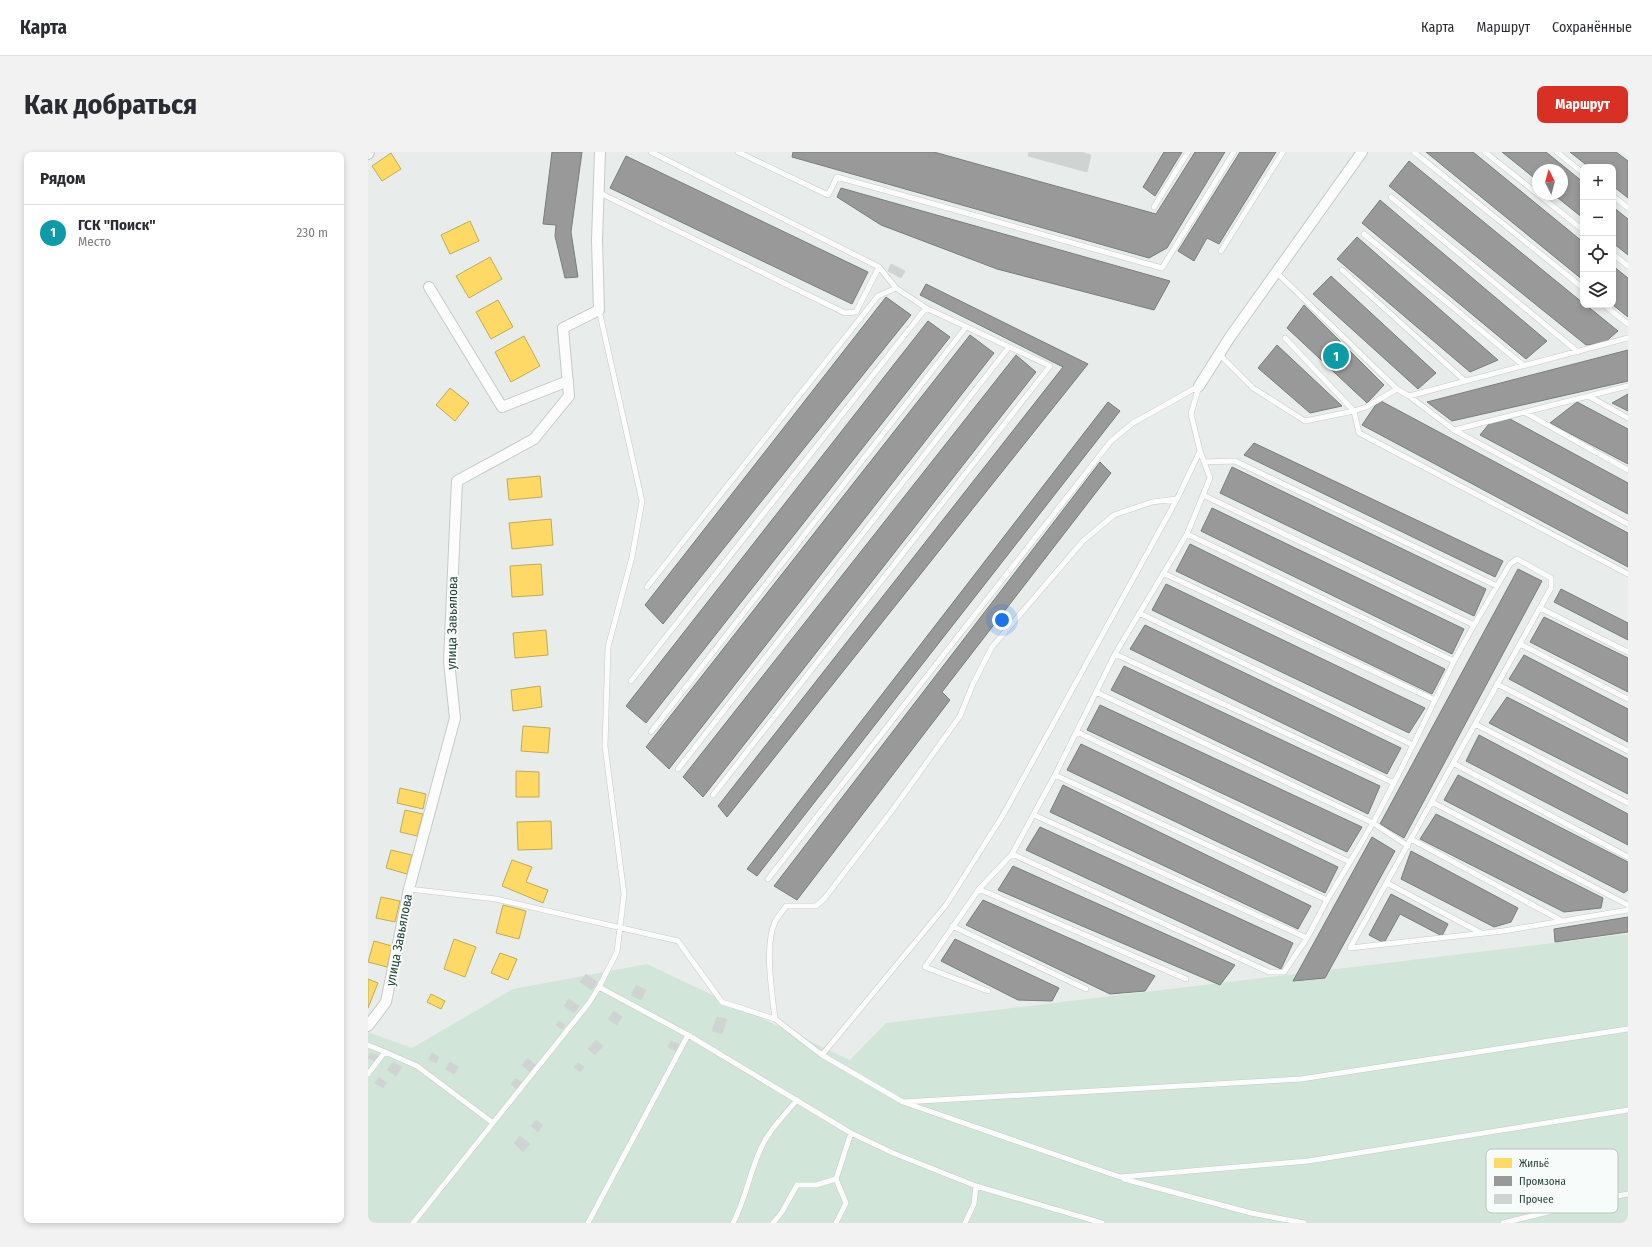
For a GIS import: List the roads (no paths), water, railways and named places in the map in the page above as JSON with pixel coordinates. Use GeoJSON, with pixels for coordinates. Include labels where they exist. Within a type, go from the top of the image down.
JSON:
{"type":"FeatureCollection","features":[{"type":"Feature","properties":{"kind":"street"},"geometry":{"type":"LineString","coordinates":[[599,310],[597,240],[600,193],[600,152]]}},
{"type":"Feature","properties":{"kind":"street"},"geometry":{"type":"LineString","coordinates":[[1199,386],[1219,354],[1276,272],[1362,152]]}},
{"type":"Feature","properties":{"kind":"street"},"geometry":{"type":"LineString","coordinates":[[430,287],[502,407],[568,381]]}},
{"type":"Feature","properties":{"kind":"street","name":"улица Завьялова"},"geometry":{"type":"LineString","coordinates":[[368,1026],[386,1002],[409,889],[455,718],[449,662],[457,482],[534,439],[569,396],[564,328],[599,310]]}},
{"type":"Feature","properties":{"kind":"lane"},"geometry":{"type":"LineString","coordinates":[[651,152],[879,267],[896,288],[926,308],[1050,366],[713,796]]}},
{"type":"Feature","properties":{"kind":"lane"},"geometry":{"type":"LineString","coordinates":[[738,152],[828,195],[837,177],[1162,268],[1234,152]]}},
{"type":"Feature","properties":{"kind":"lane"},"geometry":{"type":"LineString","coordinates":[[1154,207],[1188,152]]}},
{"type":"Feature","properties":{"kind":"lane"},"geometry":{"type":"LineString","coordinates":[[1221,251],[1283,152]]}},
{"type":"Feature","properties":{"kind":"lane"},"geometry":{"type":"LineString","coordinates":[[1414,152],[1580,286]]}},
{"type":"Feature","properties":{"kind":"lane"},"geometry":{"type":"LineString","coordinates":[[1485,152],[1580,228]]}},
{"type":"Feature","properties":{"kind":"lane"},"geometry":{"type":"LineString","coordinates":[[1557,152],[1580,171]]}},
{"type":"Feature","properties":{"kind":"lane"},"geometry":{"type":"LineString","coordinates":[[600,193],[845,313],[856,312],[879,267]]}},
{"type":"Feature","properties":{"kind":"lane"},"geometry":{"type":"LineString","coordinates":[[1390,197],[1578,352]]}},
{"type":"Feature","properties":{"kind":"lane"},"geometry":{"type":"LineString","coordinates":[[1616,198],[1628,208]]}},
{"type":"Feature","properties":{"kind":"lane"},"geometry":{"type":"LineString","coordinates":[[1364,234],[1523,365]]}},
{"type":"Feature","properties":{"kind":"lane"},"geometry":{"type":"LineString","coordinates":[[1616,256],[1628,266]]}},
{"type":"Feature","properties":{"kind":"lane"},"geometry":{"type":"LineString","coordinates":[[1342,270],[1465,381]]}},
{"type":"Feature","properties":{"kind":"lane"},"geometry":{"type":"LineString","coordinates":[[1276,272],[1397,389],[1409,396],[1454,430],[1628,524]]}},
{"type":"Feature","properties":{"kind":"lane"},"geometry":{"type":"LineString","coordinates":[[647,587],[878,296],[896,288]]}},
{"type":"Feature","properties":{"kind":"lane"},"geometry":{"type":"LineString","coordinates":[[632,681],[926,308]]}},
{"type":"Feature","properties":{"kind":"lane"},"geometry":{"type":"LineString","coordinates":[[1608,308],[1628,324]]}},
{"type":"Feature","properties":{"kind":"lane"},"geometry":{"type":"LineString","coordinates":[[413,1223],[589,1004],[617,952],[624,894],[605,746],[608,647],[632,557],[642,502],[599,310]]}},
{"type":"Feature","properties":{"kind":"lane"},"geometry":{"type":"LineString","coordinates":[[650,732],[966,327]]}},
{"type":"Feature","properties":{"kind":"lane"},"geometry":{"type":"LineString","coordinates":[[1285,338],[1354,411],[1359,433],[1628,574]]}},
{"type":"Feature","properties":{"kind":"lane"},"geometry":{"type":"LineString","coordinates":[[1409,396],[1628,338]]}},
{"type":"Feature","properties":{"kind":"lane"},"geometry":{"type":"LineString","coordinates":[[678,769],[1009,347]]}},
{"type":"Feature","properties":{"kind":"lane"},"geometry":{"type":"LineString","coordinates":[[1219,354],[1253,388],[1304,421],[1354,411],[1366,407],[1397,389]]}},
{"type":"Feature","properties":{"kind":"lane"},"geometry":{"type":"LineString","coordinates":[[988,991],[924,967],[979,889],[1012,854],[1055,775],[1115,654],[1186,534],[1210,478],[1200,451],[1191,414],[1199,386]]}},
{"type":"Feature","properties":{"kind":"lane"},"geometry":{"type":"LineString","coordinates":[[768,879],[1111,441],[1133,423],[1199,386]]}},
{"type":"Feature","properties":{"kind":"lane"},"geometry":{"type":"LineString","coordinates":[[1454,430],[1590,397],[1628,386]]}},
{"type":"Feature","properties":{"kind":"lane"},"geometry":{"type":"LineString","coordinates":[[1590,397],[1628,418]]}},
{"type":"Feature","properties":{"kind":"lane"},"geometry":{"type":"LineString","coordinates":[[1524,412],[1628,470]]}},
{"type":"Feature","properties":{"kind":"lane"},"geometry":{"type":"LineString","coordinates":[[822,1055],[946,905],[1002,815],[1177,499],[1200,451]]}},
{"type":"Feature","properties":{"kind":"lane"},"geometry":{"type":"LineString","coordinates":[[1204,462],[1235,461],[1497,586]]}},
{"type":"Feature","properties":{"kind":"lane"},"geometry":{"type":"LineString","coordinates":[[1204,495],[1474,624]]}},
{"type":"Feature","properties":{"kind":"lane"},"geometry":{"type":"LineString","coordinates":[[775,1018],[771,982],[770,943],[775,922],[786,906],[816,906],[824,899],[894,808],[960,716],[973,684],[992,648],[1083,541],[1114,515],[1152,502],[1177,499]]}},
{"type":"Feature","properties":{"kind":"lane"},"geometry":{"type":"LineString","coordinates":[[1186,534],[1454,661]]}},
{"type":"Feature","properties":{"kind":"lane"},"geometry":{"type":"LineString","coordinates":[[1012,854],[1269,972],[1284,972],[1307,938],[1327,900],[1373,823],[1474,624],[1510,564],[1517,559],[1551,578],[1551,588],[1350,948],[1482,934],[1628,910]]}},
{"type":"Feature","properties":{"kind":"lane"},"geometry":{"type":"LineString","coordinates":[[1163,573],[1435,700]]}},
{"type":"Feature","properties":{"kind":"lane"},"geometry":{"type":"LineString","coordinates":[[1540,608],[1628,652]]}},
{"type":"Feature","properties":{"kind":"lane"},"geometry":{"type":"LineString","coordinates":[[1140,613],[1413,745]]}},
{"type":"Feature","properties":{"kind":"lane"},"geometry":{"type":"LineString","coordinates":[[1520,644],[1628,699]]}},
{"type":"Feature","properties":{"kind":"lane"},"geometry":{"type":"LineString","coordinates":[[1115,654],[1394,783]]}},
{"type":"Feature","properties":{"kind":"lane"},"geometry":{"type":"LineString","coordinates":[[1497,684],[1628,751]]}},
{"type":"Feature","properties":{"kind":"lane"},"geometry":{"type":"LineString","coordinates":[[1096,692],[1373,823],[1408,846]]}},
{"type":"Feature","properties":{"kind":"lane"},"geometry":{"type":"LineString","coordinates":[[1475,724],[1628,803]]}},
{"type":"Feature","properties":{"kind":"lane"},"geometry":{"type":"LineString","coordinates":[[1077,732],[1350,862]]}},
{"type":"Feature","properties":{"kind":"lane"},"geometry":{"type":"LineString","coordinates":[[1453,764],[1628,857]]}},
{"type":"Feature","properties":{"kind":"lane"},"geometry":{"type":"LineString","coordinates":[[1055,775],[1327,900]]}},
{"type":"Feature","properties":{"kind":"lane"},"geometry":{"type":"LineString","coordinates":[[1432,802],[1628,905]]}},
{"type":"Feature","properties":{"kind":"lane"},"geometry":{"type":"LineString","coordinates":[[1034,815],[1307,938]]}},
{"type":"Feature","properties":{"kind":"lane"},"geometry":{"type":"LineString","coordinates":[[1412,839],[1562,921]]}},
{"type":"Feature","properties":{"kind":"lane"},"geometry":{"type":"LineString","coordinates":[[1387,883],[1482,934]]}},
{"type":"Feature","properties":{"kind":"lane"},"geometry":{"type":"LineString","coordinates":[[409,889],[496,899],[678,941],[722,1002],[775,1018],[822,1055],[903,1102],[1120,1178],[1252,1213],[1304,1223]]}},
{"type":"Feature","properties":{"kind":"lane"},"geometry":{"type":"LineString","coordinates":[[979,889],[1186,979]]}},
{"type":"Feature","properties":{"kind":"lane"},"geometry":{"type":"LineString","coordinates":[[952,926],[1086,989]]}},
{"type":"Feature","properties":{"kind":"lane"},"geometry":{"type":"LineString","coordinates":[[599,987],[688,1035],[851,1133],[893,1153],[976,1186],[1084,1220],[1102,1223]]}},
{"type":"Feature","properties":{"kind":"lane"},"geometry":{"type":"LineString","coordinates":[[903,1102],[1301,1079],[1628,1029]]}},
{"type":"Feature","properties":{"kind":"lane"},"geometry":{"type":"LineString","coordinates":[[588,1223],[688,1035]]}},
{"type":"Feature","properties":{"kind":"lane"},"geometry":{"type":"LineString","coordinates":[[368,1045],[418,1066],[493,1124]]}},
{"type":"Feature","properties":{"kind":"lane"},"geometry":{"type":"LineString","coordinates":[[368,1074],[385,1052]]}},
{"type":"Feature","properties":{"kind":"lane"},"geometry":{"type":"LineString","coordinates":[[733,1223],[740,1210],[750,1176],[765,1141],[797,1100]]}},
{"type":"Feature","properties":{"kind":"lane"},"geometry":{"type":"LineString","coordinates":[[1120,1178],[1308,1161],[1628,1110]]}},
{"type":"Feature","properties":{"kind":"lane"},"geometry":{"type":"LineString","coordinates":[[836,1223],[846,1203],[836,1179],[851,1133]]}},
{"type":"Feature","properties":{"kind":"lane"},"geometry":{"type":"LineString","coordinates":[[773,1223],[782,1212],[797,1185],[816,1185],[836,1179]]}},
{"type":"Feature","properties":{"kind":"lane"},"geometry":{"type":"LineString","coordinates":[[965,1223],[974,1204],[976,1186]]}},
{"type":"Feature","properties":{"kind":"lane"},"geometry":{"type":"LineString","coordinates":[[1618,1195],[1628,1194]]}},
{"type":"Feature","properties":{"kind":"lane"},"geometry":{"type":"LineString","coordinates":[[1503,1223],[1542,1213]]}},
{"type":"Feature","properties":{"kind":"place","name":"ГСК \"Поиск\""},"geometry":{"type":"Point","coordinates":[1336,356]}}]}
